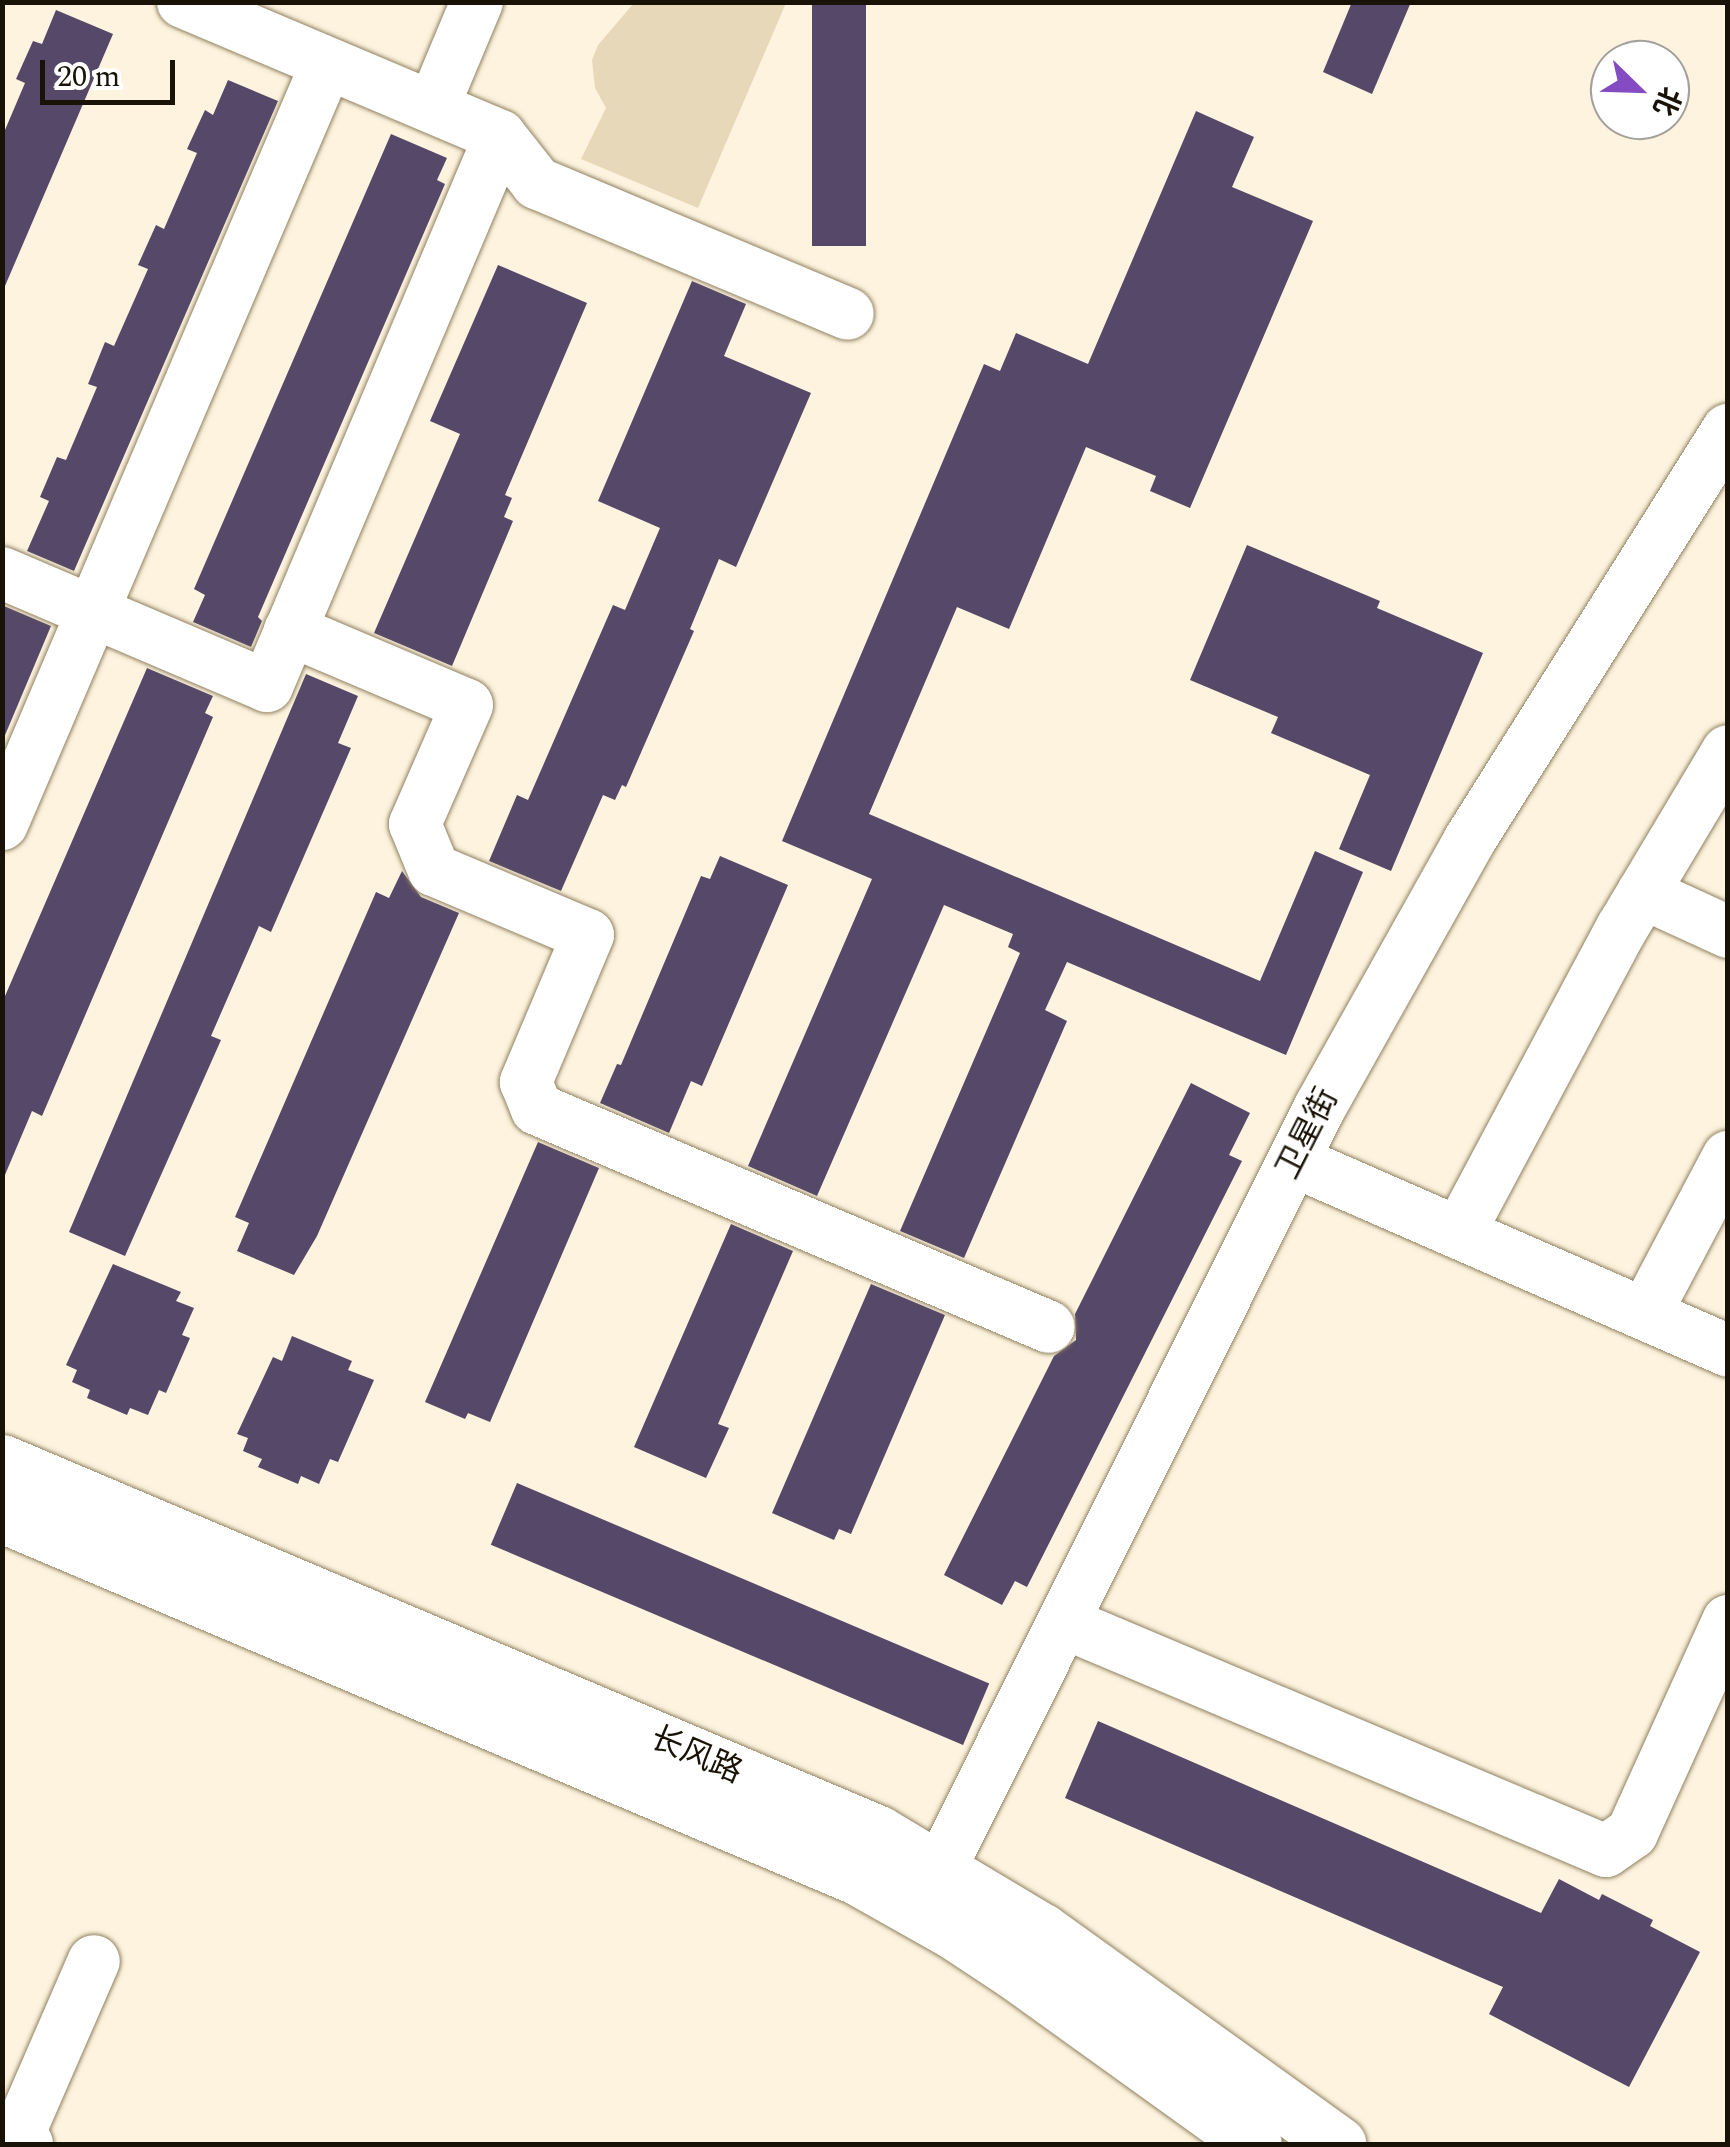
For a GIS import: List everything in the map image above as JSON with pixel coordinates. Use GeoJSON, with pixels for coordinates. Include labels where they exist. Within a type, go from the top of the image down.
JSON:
{"type":"FeatureCollection","features":[{"type":"Feature","properties":{"kind":"main road","name":"长风路"},"geometry":{"type":"LineString","coordinates":[[2,1462],[878,1832],[941,1866],[1042,1932],[1338,2144]]}},
{"type":"Feature","properties":{"kind":"main road","name":"长风路"},"geometry":{"type":"LineString","coordinates":[[2,1515],[872,1885],[1014,1972],[1254,2144]]}},
{"type":"Feature","properties":{"kind":"street"},"geometry":{"type":"LineString","coordinates":[[433,107],[477,2]]}},
{"type":"Feature","properties":{"kind":"street"},"geometry":{"type":"LineString","coordinates":[[197,5],[500,136],[536,183],[848,314]]}},
{"type":"Feature","properties":{"kind":"street"},"geometry":{"type":"LineString","coordinates":[[2,824],[327,62]]}},
{"type":"Feature","properties":{"kind":"street"},"geometry":{"type":"LineString","coordinates":[[2,573],[267,686],[500,136]]}},
{"type":"Feature","properties":{"kind":"street","name":"卫星街"},"geometry":{"type":"LineString","coordinates":[[941,1866],[1294,1161],[1470,841],[1728,430]]}},
{"type":"Feature","properties":{"kind":"street"},"geometry":{"type":"LineString","coordinates":[[290,630],[466,705],[415,824],[434,870],[588,936],[526,1082],[537,1110],[1048,1327]]}},
{"type":"Feature","properties":{"kind":"street"},"geometry":{"type":"LineString","coordinates":[[1460,1233],[1643,893],[1728,751]]}},
{"type":"Feature","properties":{"kind":"street"},"geometry":{"type":"LineString","coordinates":[[1643,893],[1728,932]]}},
{"type":"Feature","properties":{"kind":"street"},"geometry":{"type":"LineString","coordinates":[[1645,1314],[1728,1156]]}},
{"type":"Feature","properties":{"kind":"street"},"geometry":{"type":"LineString","coordinates":[[1294,1161],[1728,1351]]}},
{"type":"Feature","properties":{"kind":"street"},"geometry":{"type":"LineString","coordinates":[[1065,1623],[1606,1851],[1632,1833],[1728,1621]]}},
{"type":"Feature","properties":{"kind":"street"},"geometry":{"type":"LineString","coordinates":[[27,2144],[16,2140],[94,1961]]}},
{"type":"Feature","properties":{"kind":"shaded area"},"geometry":{"type":"Polygon","coordinates":[[[634,3],[786,3],[698,208],[581,159],[606,108],[595,88],[592,60],[598,45],[634,3]]]}},
{"type":"Feature","properties":{"kind":"building"},"geometry":{"type":"Polygon","coordinates":[[[812,2],[866,2],[866,246],[812,246],[812,2]]]}},
{"type":"Feature","properties":{"kind":"building"},"geometry":{"type":"Polygon","coordinates":[[[1352,2],[1411,2],[1372,94],[1323,72],[1352,2]]]}},
{"type":"Feature","properties":{"kind":"building"},"geometry":{"type":"Polygon","coordinates":[[[56,10],[113,34],[2,293],[2,137],[25,83],[16,79],[33,41],[42,44],[56,10]]]}},
{"type":"Feature","properties":{"kind":"building"},"geometry":{"type":"Polygon","coordinates":[[[228,80],[278,101],[74,571],[27,551],[49,501],[40,497],[57,457],[66,460],[97,387],[88,384],[105,342],[114,346],[148,269],[138,265],[156,225],[164,229],[197,153],[187,149],[205,110],[213,115],[228,80]]]}},
{"type":"Feature","properties":{"kind":"building"},"geometry":{"type":"Polygon","coordinates":[[[1196,111],[1254,137],[1232,187],[1313,221],[1190,508],[1150,491],[1156,476],[1086,447],[1009,629],[957,607],[869,814],[1260,981],[1315,851],[1363,872],[1286,1055],[1067,962],[1045,1010],[1067,1021],[964,1258],[900,1231],[1020,953],[1008,947],[1013,934],[944,905],[817,1196],[748,1166],[872,879],[782,841],[984,364],[1000,371],[1016,333],[1088,364],[1196,111]]]}},
{"type":"Feature","properties":{"kind":"building"},"geometry":{"type":"Polygon","coordinates":[[[391,134],[447,158],[437,180],[445,184],[258,617],[262,621],[251,647],[193,622],[205,595],[194,589],[391,134]]]}},
{"type":"Feature","properties":{"kind":"building"},"geometry":{"type":"Polygon","coordinates":[[[498,265],[587,303],[505,495],[512,498],[504,517],[513,521],[452,666],[374,633],[460,434],[430,421],[498,265]]]}},
{"type":"Feature","properties":{"kind":"building"},"geometry":{"type":"Polygon","coordinates":[[[692,281],[746,304],[724,356],[811,393],[736,567],[719,559],[690,629],[694,631],[626,787],[622,785],[615,800],[603,795],[561,891],[489,861],[517,795],[528,800],[613,605],[625,610],[660,528],[598,501],[692,281]]]}},
{"type":"Feature","properties":{"kind":"building"},"geometry":{"type":"Polygon","coordinates":[[[1247,545],[1380,601],[1377,608],[1483,653],[1391,871],[1339,849],[1370,775],[1271,733],[1278,717],[1190,680],[1247,545]]]}},
{"type":"Feature","properties":{"kind":"building"},"geometry":{"type":"Polygon","coordinates":[[[4,606],[51,626],[3,740],[2,610],[4,606]]]}},
{"type":"Feature","properties":{"kind":"building"},"geometry":{"type":"Polygon","coordinates":[[[147,668],[213,696],[205,713],[213,717],[42,1116],[32,1111],[2,1182],[2,1003],[147,668]]]}},
{"type":"Feature","properties":{"kind":"building"},"geometry":{"type":"Polygon","coordinates":[[[306,674],[358,696],[338,743],[351,748],[271,932],[259,926],[211,1036],[221,1040],[125,1256],[69,1232],[306,674]]]}},
{"type":"Feature","properties":{"kind":"building"},"geometry":{"type":"Polygon","coordinates":[[[720,856],[788,885],[702,1086],[691,1081],[669,1133],[600,1103],[617,1064],[621,1065],[701,876],[710,879],[720,856]]]}},
{"type":"Feature","properties":{"kind":"building"},"geometry":{"type":"Polygon","coordinates":[[[402,871],[421,897],[459,913],[317,1236],[294,1275],[237,1251],[249,1223],[235,1217],[376,892],[389,898],[402,871]]]}},
{"type":"Feature","properties":{"kind":"building"},"geometry":{"type":"Polygon","coordinates":[[[1191,1083],[1250,1113],[1229,1155],[1242,1161],[1027,1587],[1015,1581],[1002,1605],[944,1575],[1054,1356],[1076,1340],[1075,1314],[1191,1083]]]}},
{"type":"Feature","properties":{"kind":"building"},"geometry":{"type":"Polygon","coordinates":[[[538,1142],[599,1168],[490,1422],[468,1413],[465,1419],[425,1402],[538,1142]]]}},
{"type":"Feature","properties":{"kind":"building"},"geometry":{"type":"Polygon","coordinates":[[[731,1224],[793,1251],[718,1424],[729,1428],[706,1478],[634,1447],[731,1224]]]}},
{"type":"Feature","properties":{"kind":"building"},"geometry":{"type":"Polygon","coordinates":[[[113,1264],[181,1292],[176,1301],[194,1308],[182,1335],[190,1338],[166,1393],[159,1390],[148,1415],[130,1408],[127,1415],[87,1398],[90,1390],[72,1382],[77,1370],[66,1365],[113,1264]]]}},
{"type":"Feature","properties":{"kind":"building"},"geometry":{"type":"Polygon","coordinates":[[[871,1284],[945,1315],[851,1534],[839,1529],[834,1540],[772,1513],[871,1284]]]}},
{"type":"Feature","properties":{"kind":"building"},"geometry":{"type":"Polygon","coordinates":[[[292,1336],[352,1361],[348,1370],[374,1380],[338,1462],[330,1459],[319,1484],[301,1476],[298,1484],[258,1467],[262,1459],[243,1451],[248,1438],[237,1434],[273,1357],[282,1361],[292,1336]]]}},
{"type":"Feature","properties":{"kind":"building"},"geometry":{"type":"Polygon","coordinates":[[[517,1483],[989,1683],[963,1745],[491,1545],[517,1483]]]}},
{"type":"Feature","properties":{"kind":"building"},"geometry":{"type":"Polygon","coordinates":[[[1098,1721],[1541,1913],[1559,1879],[1599,1900],[1602,1894],[1653,1920],[1650,1926],[1700,1952],[1629,2087],[1489,2014],[1503,1987],[1065,1798],[1098,1721]]]}}]}
